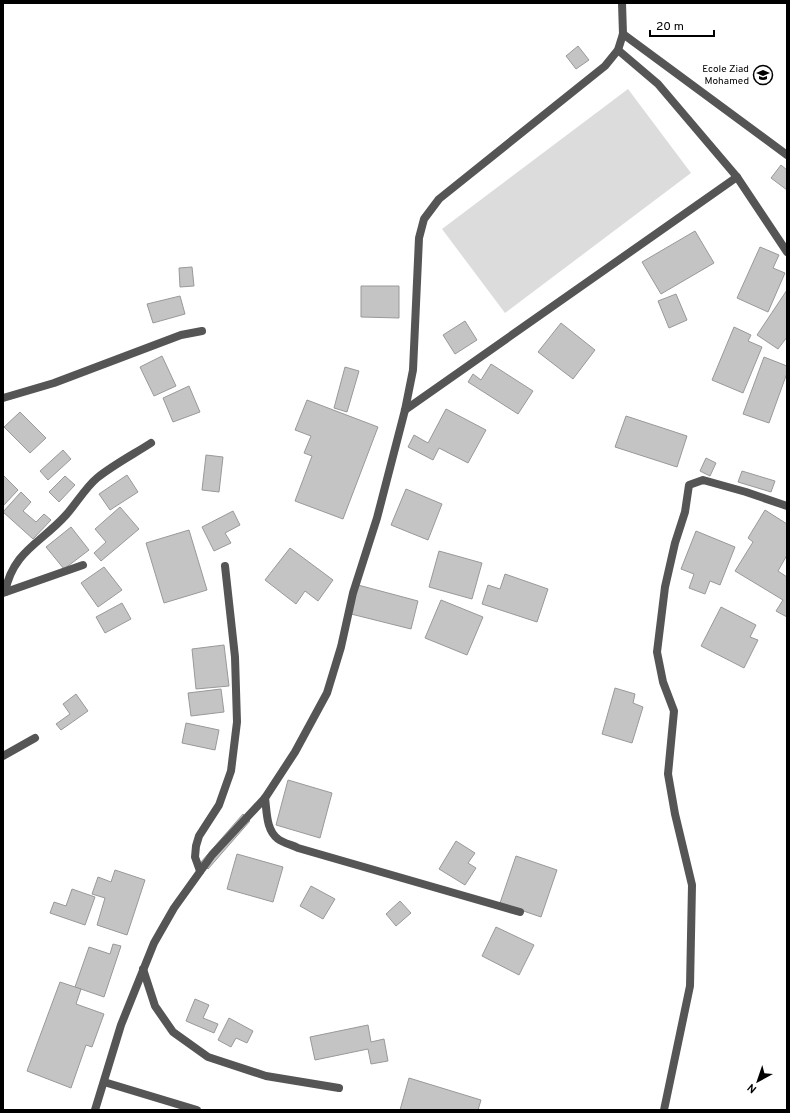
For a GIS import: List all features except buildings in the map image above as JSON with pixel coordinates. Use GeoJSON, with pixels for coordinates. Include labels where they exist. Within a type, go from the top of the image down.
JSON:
{"type":"FeatureCollection","features":[{"type":"Feature","properties":{"kind":"street"},"geometry":{"type":"LineString","coordinates":[[95,1110],[121,1024],[154,943],[174,908],[212,855],[265,798],[295,752],[327,693],[341,647],[353,593],[377,518],[405,410],[413,370],[419,238],[424,219],[439,199],[605,66],[618,50],[623,34],[622,3]]}},
{"type":"Feature","properties":{"kind":"street"},"geometry":{"type":"LineString","coordinates":[[623,34],[787,156]]}},
{"type":"Feature","properties":{"kind":"street"},"geometry":{"type":"LineString","coordinates":[[618,50],[658,84],[737,177],[787,252]]}},
{"type":"Feature","properties":{"kind":"street"},"geometry":{"type":"LineString","coordinates":[[405,410],[737,177]]}},
{"type":"Feature","properties":{"kind":"street"},"geometry":{"type":"LineString","coordinates":[[3,398],[54,383],[181,335],[202,331]]}},
{"type":"Feature","properties":{"kind":"street"},"geometry":{"type":"LineString","coordinates":[[4,593],[11,571],[20,557],[65,517],[97,478],[151,443]]}},
{"type":"Feature","properties":{"kind":"street"},"geometry":{"type":"LineString","coordinates":[[664,1110],[690,986],[692,885],[675,814],[668,774],[674,712],[663,682],[657,652],[665,587],[675,543],[685,512],[689,486],[703,480],[746,492],[787,506]]}},
{"type":"Feature","properties":{"kind":"street"},"geometry":{"type":"LineString","coordinates":[[4,593],[83,565]]}},
{"type":"Feature","properties":{"kind":"street"},"geometry":{"type":"LineString","coordinates":[[200,871],[195,857],[196,846],[199,836],[219,805],[231,771],[237,722],[235,657],[224,566]]}},
{"type":"Feature","properties":{"kind":"street"},"geometry":{"type":"LineString","coordinates":[[3,756],[35,738]]}},
{"type":"Feature","properties":{"kind":"street"},"geometry":{"type":"LineString","coordinates":[[265,798],[268,820],[272,832],[279,840],[306,850],[520,912]]}},
{"type":"Feature","properties":{"kind":"street"},"geometry":{"type":"LineString","coordinates":[[143,969],[155,1006],[173,1032],[208,1057],[266,1076],[339,1088]]}},
{"type":"Feature","properties":{"kind":"street"},"geometry":{"type":"LineString","coordinates":[[104,1082],[197,1110]]}},
{"type":"Feature","properties":{"kind":"shaded area"},"geometry":{"type":"Polygon","coordinates":[[[628,89],[691,173],[505,313],[442,229],[628,89]]]}},
{"type":"Feature","properties":{"kind":"place","name":"Ecole Ziad Mohamed"},"geometry":{"type":"Point","coordinates":[763,75]}}]}
